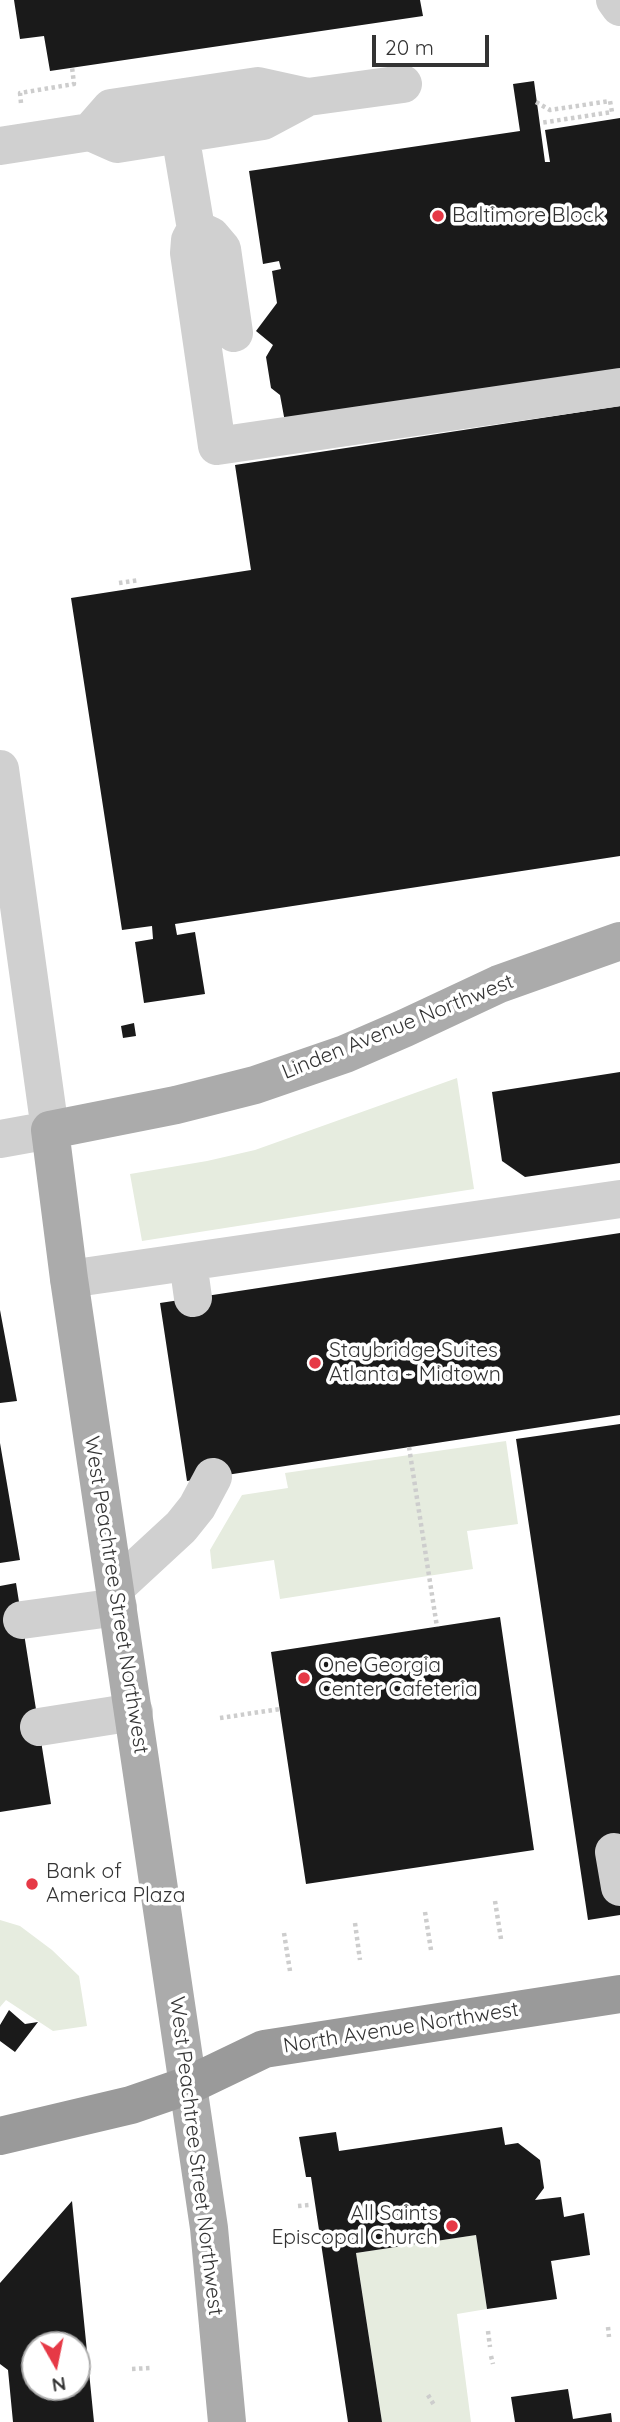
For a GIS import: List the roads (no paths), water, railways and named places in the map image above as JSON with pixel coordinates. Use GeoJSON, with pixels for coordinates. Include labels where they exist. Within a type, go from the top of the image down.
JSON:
{"type":"FeatureCollection","features":[{"type":"Feature","properties":{"kind":"highway","name":"North Avenue Northwest"},"geometry":{"type":"LineString","coordinates":[[0,2136],[131,2105],[189,2085],[264,2049],[620,1994]]}},
{"type":"Feature","properties":{"kind":"main road","name":"Linden Avenue Northwest"},"geometry":{"type":"LineString","coordinates":[[50,1130],[176,1105],[255,1085],[345,1054],[499,984],[620,941]]}},
{"type":"Feature","properties":{"kind":"main road","name":"West Peachtree Street Northwest"},"geometry":{"type":"LineString","coordinates":[[50,1130],[69,1279],[209,2228],[227,2422]]}},
{"type":"Feature","properties":{"kind":"street"},"geometry":{"type":"LineString","coordinates":[[615,0],[620,7]]}},
{"type":"Feature","properties":{"kind":"street"},"geometry":{"type":"LineString","coordinates":[[0,146],[90,132],[117,144],[263,121],[308,97],[403,83]]}},
{"type":"Feature","properties":{"kind":"street"},"geometry":{"type":"LineString","coordinates":[[90,132],[111,108],[258,86],[308,97]]}},
{"type":"Feature","properties":{"kind":"street"},"geometry":{"type":"LineString","coordinates":[[180,134],[196,229],[190,240],[189,253],[217,446],[620,387]]}},
{"type":"Feature","properties":{"kind":"street"},"geometry":{"type":"LineString","coordinates":[[196,229],[211,236],[222,249],[234,333]]}},
{"type":"Feature","properties":{"kind":"street","name":"West Peachtree Street Northwest"},"geometry":{"type":"LineString","coordinates":[[0,769],[50,1130]]}},
{"type":"Feature","properties":{"kind":"street"},"geometry":{"type":"LineString","coordinates":[[0,1139],[50,1130]]}},
{"type":"Feature","properties":{"kind":"street"},"geometry":{"type":"LineString","coordinates":[[69,1279],[190,1280],[620,1199]]}},
{"type":"Feature","properties":{"kind":"street"},"geometry":{"type":"LineString","coordinates":[[22,1620],[116,1597],[181,1527],[197,1507],[214,1477]]}},
{"type":"Feature","properties":{"kind":"street"},"geometry":{"type":"LineString","coordinates":[[39,1727],[134,1712]]}},
{"type":"Feature","properties":{"kind":"place","name":"Baltimore Block"},"geometry":{"type":"Point","coordinates":[438,216]}},
{"type":"Feature","properties":{"kind":"place","name":"Staybridge Suites Atlanta - Midtown"},"geometry":{"type":"Point","coordinates":[315,1363]}},
{"type":"Feature","properties":{"kind":"place","name":"One Georgia Center Cafeteria"},"geometry":{"type":"Point","coordinates":[304,1678]}},
{"type":"Feature","properties":{"kind":"place","name":"Bank of America Plaza"},"geometry":{"type":"Point","coordinates":[32,1884]}},
{"type":"Feature","properties":{"kind":"place","name":"All Saints Episcopal Church"},"geometry":{"type":"Point","coordinates":[452,2226]}}]}
